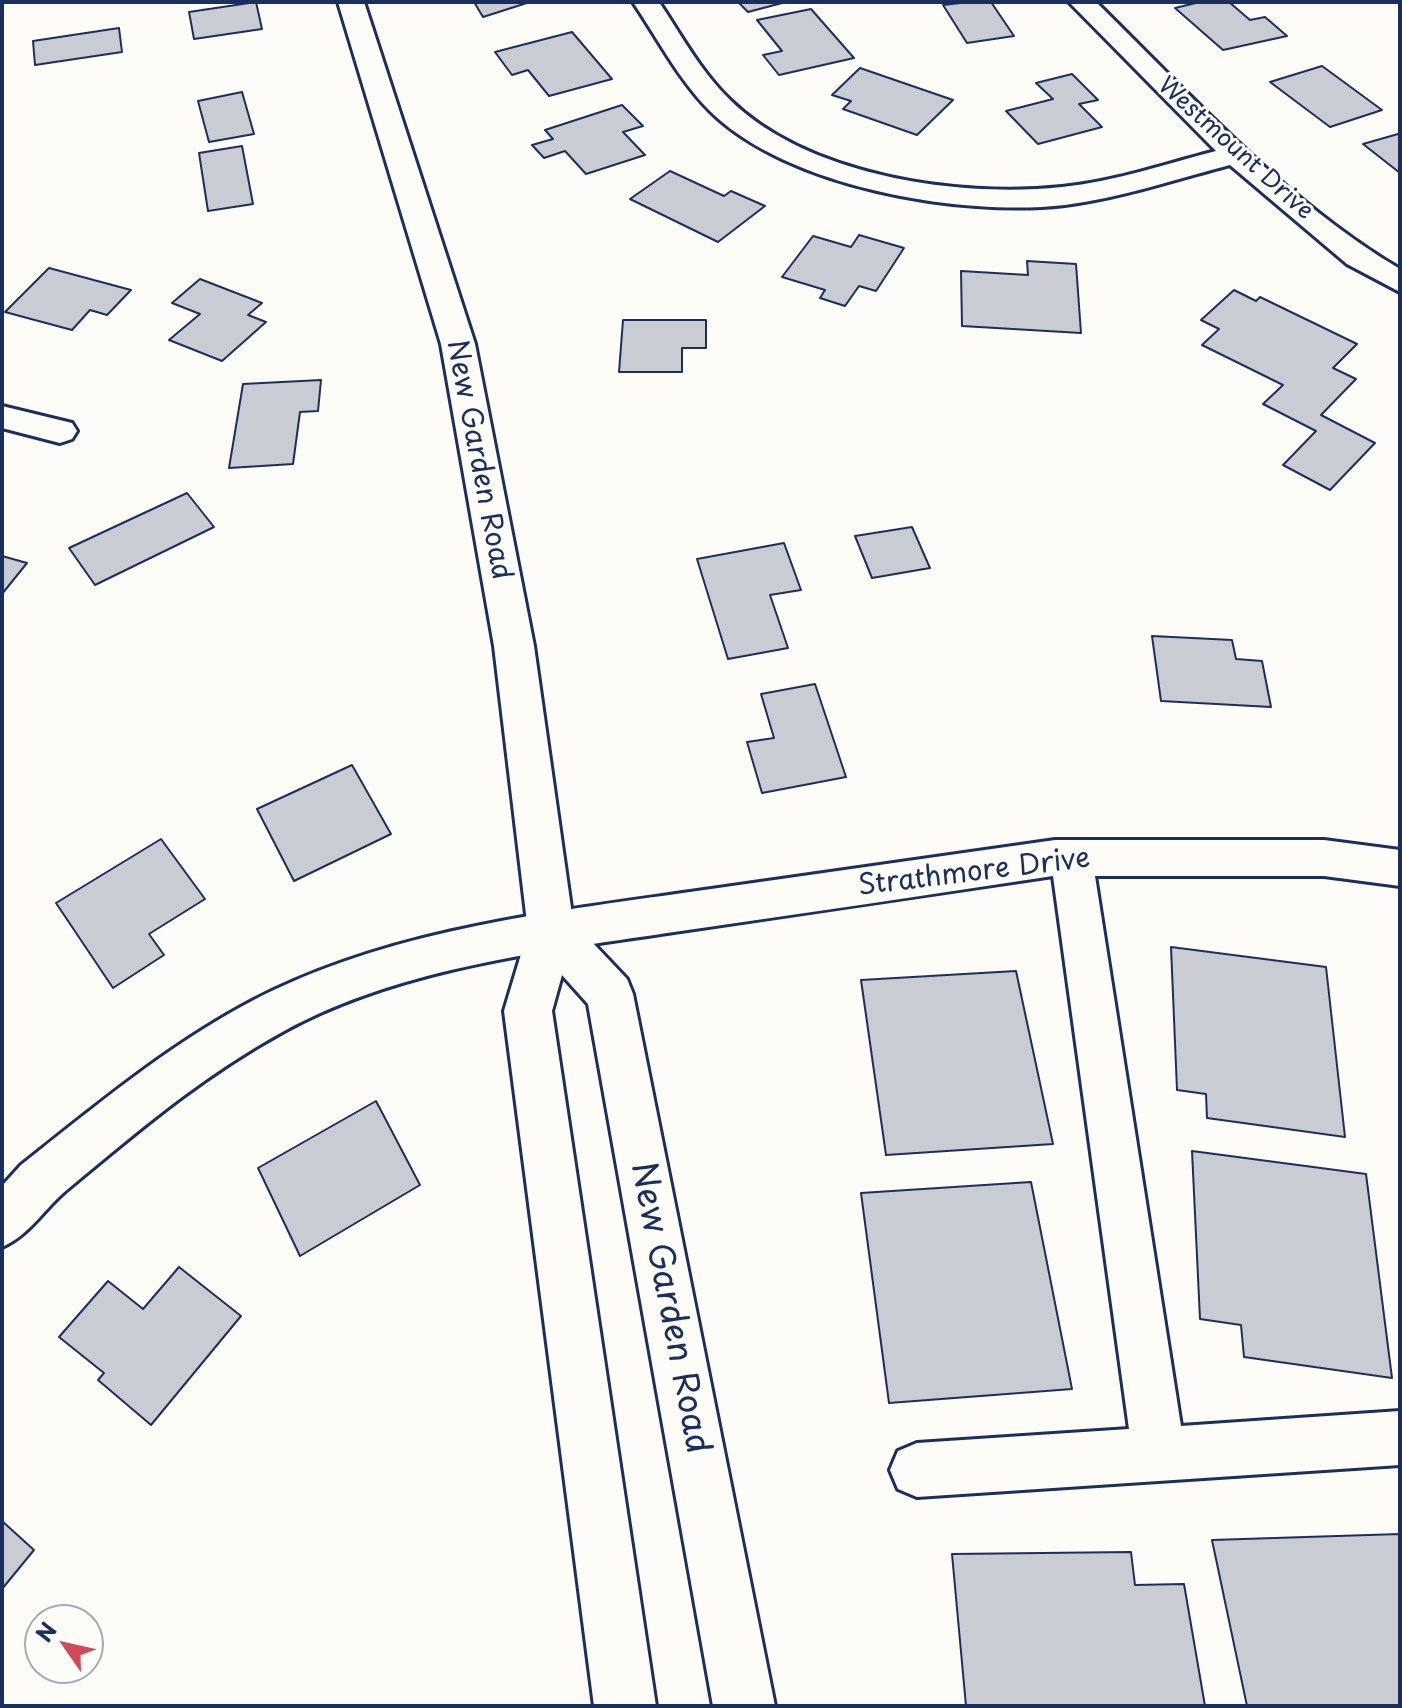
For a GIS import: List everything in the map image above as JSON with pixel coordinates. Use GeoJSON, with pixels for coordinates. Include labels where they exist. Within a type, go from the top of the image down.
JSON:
{"type":"FeatureCollection","features":[{"type":"Feature","properties":{"kind":"main road","name":"New Garden Road"},"geometry":{"type":"LineString","coordinates":[[351,2],[458,344],[514,646],[551,931],[528,1011],[625,1706]]}},
{"type":"Feature","properties":{"kind":"main road","name":"New Garden Road"},"geometry":{"type":"LineString","coordinates":[[551,931],[610,994],[744,1706]]}},
{"type":"Feature","properties":{"kind":"street"},"geometry":{"type":"LineString","coordinates":[[646,2],[710,93],[733,117],[780,145],[837,170],[898,186],[968,197],[1064,196],[1235,155]]}},
{"type":"Feature","properties":{"kind":"street","name":"Westmount Drive"},"geometry":{"type":"LineString","coordinates":[[1082,2],[1235,155],[1358,257],[1400,282]]}},
{"type":"Feature","properties":{"kind":"street"},"geometry":{"type":"LineString","coordinates":[[2,417],[60,431]]}},
{"type":"Feature","properties":{"kind":"street","name":"Strathmore Drive"},"geometry":{"type":"LineString","coordinates":[[2,1222],[38,1182],[182,1066],[270,1015],[378,972],[438,955],[551,931],[1071,858],[1324,858],[1400,868]]}},
{"type":"Feature","properties":{"kind":"street"},"geometry":{"type":"LineString","coordinates":[[1071,858],[1159,1454]]}},
{"type":"Feature","properties":{"kind":"street"},"geometry":{"type":"LineString","coordinates":[[917,1470],[1400,1438]]}},
{"type":"Feature","properties":{"kind":"building"},"geometry":{"type":"Polygon","coordinates":[[[256,2],[262,29],[194,39],[189,12],[256,2]]]}},
{"type":"Feature","properties":{"kind":"building"},"geometry":{"type":"Polygon","coordinates":[[[474,2],[530,2],[483,17],[474,2]]]}},
{"type":"Feature","properties":{"kind":"building"},"geometry":{"type":"Polygon","coordinates":[[[738,2],[786,2],[748,12],[738,2]]]}},
{"type":"Feature","properties":{"kind":"building"},"geometry":{"type":"Polygon","coordinates":[[[991,2],[1014,36],[967,43],[943,5],[991,2]]]}},
{"type":"Feature","properties":{"kind":"building"},"geometry":{"type":"Polygon","coordinates":[[[1200,2],[1229,2],[1250,20],[1265,17],[1287,36],[1223,50],[1175,8],[1200,2]]]}},
{"type":"Feature","properties":{"kind":"building"},"geometry":{"type":"Polygon","coordinates":[[[811,9],[854,58],[779,75],[763,55],[782,51],[757,20],[811,9]]]}},
{"type":"Feature","properties":{"kind":"building"},"geometry":{"type":"Polygon","coordinates":[[[119,28],[122,52],[35,65],[33,41],[119,28]]]}},
{"type":"Feature","properties":{"kind":"building"},"geometry":{"type":"Polygon","coordinates":[[[572,32],[612,79],[549,96],[528,70],[512,75],[495,52],[572,32]]]}},
{"type":"Feature","properties":{"kind":"building"},"geometry":{"type":"Polygon","coordinates":[[[1322,66],[1382,110],[1330,127],[1270,82],[1322,66]]]}},
{"type":"Feature","properties":{"kind":"building"},"geometry":{"type":"Polygon","coordinates":[[[860,68],[953,100],[917,135],[843,109],[851,101],[832,95],[860,68]]]}},
{"type":"Feature","properties":{"kind":"building"},"geometry":{"type":"Polygon","coordinates":[[[1072,74],[1098,100],[1079,104],[1102,127],[1038,144],[1006,111],[1053,99],[1036,83],[1072,74]]]}},
{"type":"Feature","properties":{"kind":"building"},"geometry":{"type":"Polygon","coordinates":[[[242,92],[254,134],[209,142],[198,101],[242,92]]]}},
{"type":"Feature","properties":{"kind":"building"},"geometry":{"type":"Polygon","coordinates":[[[622,105],[643,126],[623,132],[645,155],[586,174],[565,151],[544,158],[532,145],[553,139],[545,130],[622,105]]]}},
{"type":"Feature","properties":{"kind":"building"},"geometry":{"type":"Polygon","coordinates":[[[1400,136],[1400,173],[1363,144],[1400,136]]]}},
{"type":"Feature","properties":{"kind":"building"},"geometry":{"type":"Polygon","coordinates":[[[242,146],[253,204],[208,211],[199,153],[242,146]]]}},
{"type":"Feature","properties":{"kind":"building"},"geometry":{"type":"Polygon","coordinates":[[[670,171],[724,196],[731,191],[765,206],[718,242],[630,199],[670,171]]]}},
{"type":"Feature","properties":{"kind":"building"},"geometry":{"type":"Polygon","coordinates":[[[859,235],[904,248],[876,291],[859,286],[845,306],[820,298],[825,290],[782,277],[813,236],[851,247],[859,235]]]}},
{"type":"Feature","properties":{"kind":"building"},"geometry":{"type":"Polygon","coordinates":[[[1027,261],[1076,264],[1081,333],[962,326],[961,271],[1028,275],[1027,261]]]}},
{"type":"Feature","properties":{"kind":"building"},"geometry":{"type":"Polygon","coordinates":[[[49,268],[131,290],[107,315],[90,310],[72,330],[5,312],[49,268]]]}},
{"type":"Feature","properties":{"kind":"building"},"geometry":{"type":"Polygon","coordinates":[[[200,279],[262,303],[248,315],[266,322],[222,361],[169,340],[200,314],[172,303],[200,279]]]}},
{"type":"Feature","properties":{"kind":"building"},"geometry":{"type":"Polygon","coordinates":[[[1234,290],[1256,301],[1260,297],[1357,344],[1333,368],[1356,379],[1321,415],[1375,443],[1330,490],[1283,465],[1316,431],[1263,404],[1283,385],[1202,345],[1219,329],[1201,320],[1234,290]]]}},
{"type":"Feature","properties":{"kind":"building"},"geometry":{"type":"Polygon","coordinates":[[[623,320],[706,320],[706,348],[682,348],[682,372],[619,372],[623,320]]]}},
{"type":"Feature","properties":{"kind":"building"},"geometry":{"type":"Polygon","coordinates":[[[321,380],[318,411],[300,412],[293,464],[229,468],[243,384],[321,380]]]}},
{"type":"Feature","properties":{"kind":"building"},"geometry":{"type":"Polygon","coordinates":[[[187,493],[214,527],[95,585],[69,548],[187,493]]]}},
{"type":"Feature","properties":{"kind":"building"},"geometry":{"type":"Polygon","coordinates":[[[912,527],[930,568],[872,578],[855,536],[912,527]]]}},
{"type":"Feature","properties":{"kind":"building"},"geometry":{"type":"Polygon","coordinates":[[[784,543],[801,590],[770,595],[788,648],[728,659],[697,559],[784,543]]]}},
{"type":"Feature","properties":{"kind":"building"},"geometry":{"type":"Polygon","coordinates":[[[2,556],[27,563],[2,594],[2,556]]]}},
{"type":"Feature","properties":{"kind":"building"},"geometry":{"type":"Polygon","coordinates":[[[1152,636],[1232,640],[1236,659],[1262,661],[1271,707],[1161,701],[1152,636]]]}},
{"type":"Feature","properties":{"kind":"building"},"geometry":{"type":"Polygon","coordinates":[[[815,684],[846,777],[762,793],[747,742],[774,738],[761,694],[815,684]]]}},
{"type":"Feature","properties":{"kind":"building"},"geometry":{"type":"Polygon","coordinates":[[[352,765],[391,834],[294,881],[257,809],[352,765]]]}},
{"type":"Feature","properties":{"kind":"building"},"geometry":{"type":"Polygon","coordinates":[[[161,839],[205,899],[149,934],[164,955],[113,988],[56,903],[161,839]]]}},
{"type":"Feature","properties":{"kind":"building"},"geometry":{"type":"Polygon","coordinates":[[[1171,947],[1326,967],[1345,1137],[1207,1118],[1206,1094],[1177,1090],[1171,947]]]}},
{"type":"Feature","properties":{"kind":"building"},"geometry":{"type":"Polygon","coordinates":[[[1016,971],[1053,1144],[886,1155],[861,980],[1016,971]]]}},
{"type":"Feature","properties":{"kind":"building"},"geometry":{"type":"Polygon","coordinates":[[[376,1101],[420,1185],[300,1256],[258,1168],[376,1101]]]}},
{"type":"Feature","properties":{"kind":"building"},"geometry":{"type":"Polygon","coordinates":[[[1192,1151],[1366,1174],[1392,1378],[1244,1357],[1241,1325],[1200,1319],[1192,1151]]]}},
{"type":"Feature","properties":{"kind":"building"},"geometry":{"type":"Polygon","coordinates":[[[1031,1182],[1072,1389],[889,1403],[861,1193],[1031,1182]]]}},
{"type":"Feature","properties":{"kind":"building"},"geometry":{"type":"Polygon","coordinates":[[[179,1267],[241,1316],[151,1425],[98,1380],[104,1373],[59,1337],[108,1281],[143,1309],[179,1267]]]}},
{"type":"Feature","properties":{"kind":"building"},"geometry":{"type":"Polygon","coordinates":[[[2,1521],[34,1550],[2,1589],[2,1521]]]}},
{"type":"Feature","properties":{"kind":"building"},"geometry":{"type":"Polygon","coordinates":[[[1400,1534],[1400,1706],[1247,1706],[1212,1540],[1400,1534]]]}},
{"type":"Feature","properties":{"kind":"building"},"geometry":{"type":"Polygon","coordinates":[[[1131,1552],[1135,1585],[1184,1584],[1205,1706],[966,1706],[952,1554],[1131,1552]]]}}]}
